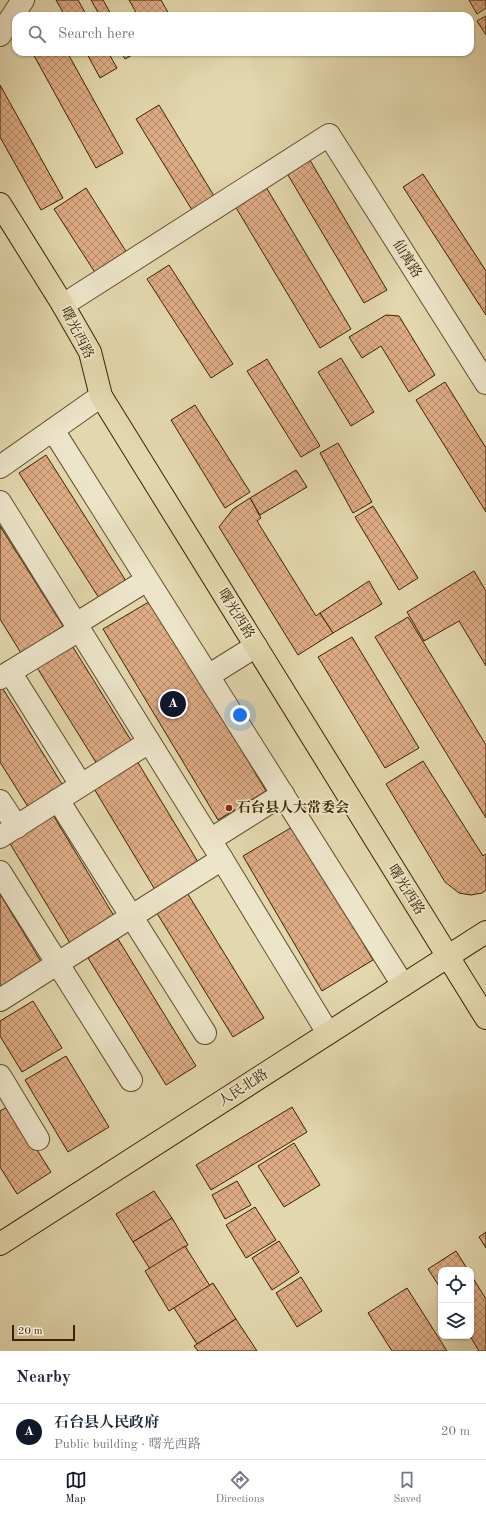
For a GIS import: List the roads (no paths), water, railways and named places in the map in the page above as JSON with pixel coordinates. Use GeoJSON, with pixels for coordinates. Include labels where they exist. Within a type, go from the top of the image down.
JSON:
{"type":"FeatureCollection","features":[{"type":"Feature","properties":{"kind":"main road","name":"曙光西路"},"geometry":{"type":"LineString","coordinates":[[0,204],[63,305],[90,352],[101,396],[486,1018]]}},
{"type":"Feature","properties":{"kind":"main road","name":"人民北路"},"geometry":{"type":"LineString","coordinates":[[0,1244],[486,932]]}},
{"type":"Feature","properties":{"kind":"street"},"geometry":{"type":"LineString","coordinates":[[15,12],[23,0]]}},
{"type":"Feature","properties":{"kind":"street"},"geometry":{"type":"LineString","coordinates":[[0,35],[12,17]]}},
{"type":"Feature","properties":{"kind":"street","name":"仙寓路"},"geometry":{"type":"LineString","coordinates":[[63,305],[328,134],[486,383]]}},
{"type":"Feature","properties":{"kind":"street"},"geometry":{"type":"LineString","coordinates":[[0,467],[101,396]]}},
{"type":"Feature","properties":{"kind":"street"},"geometry":{"type":"LineString","coordinates":[[53,430],[403,985]]}},
{"type":"Feature","properties":{"kind":"street"},"geometry":{"type":"LineString","coordinates":[[0,502],[222,859],[328,1033]]}},
{"type":"Feature","properties":{"kind":"street"},"geometry":{"type":"LineString","coordinates":[[81,784],[4,673],[78,627],[147,580]]}},
{"type":"Feature","properties":{"kind":"street"},"geometry":{"type":"LineString","coordinates":[[208,676],[256,646]]}},
{"type":"Feature","properties":{"kind":"street"},"geometry":{"type":"LineString","coordinates":[[0,801],[8,832],[149,742]]}},
{"type":"Feature","properties":{"kind":"street"},"geometry":{"type":"LineString","coordinates":[[210,840],[283,794]]}},
{"type":"Feature","properties":{"kind":"street"},"geometry":{"type":"LineString","coordinates":[[58,800],[205,1033]]}},
{"type":"Feature","properties":{"kind":"street"},"geometry":{"type":"LineString","coordinates":[[0,1000],[222,859]]}},
{"type":"Feature","properties":{"kind":"street"},"geometry":{"type":"LineString","coordinates":[[0,872],[131,1080]]}},
{"type":"Feature","properties":{"kind":"street"},"geometry":{"type":"LineString","coordinates":[[0,1076],[38,1138]]}},
{"type":"Feature","properties":{"kind":"place","name":"石台县人民政府"},"geometry":{"type":"Point","coordinates":[173,704]}},
{"type":"Feature","properties":{"kind":"place","name":"石台县人大常委会"},"geometry":{"type":"Point","coordinates":[229,808]}}]}
